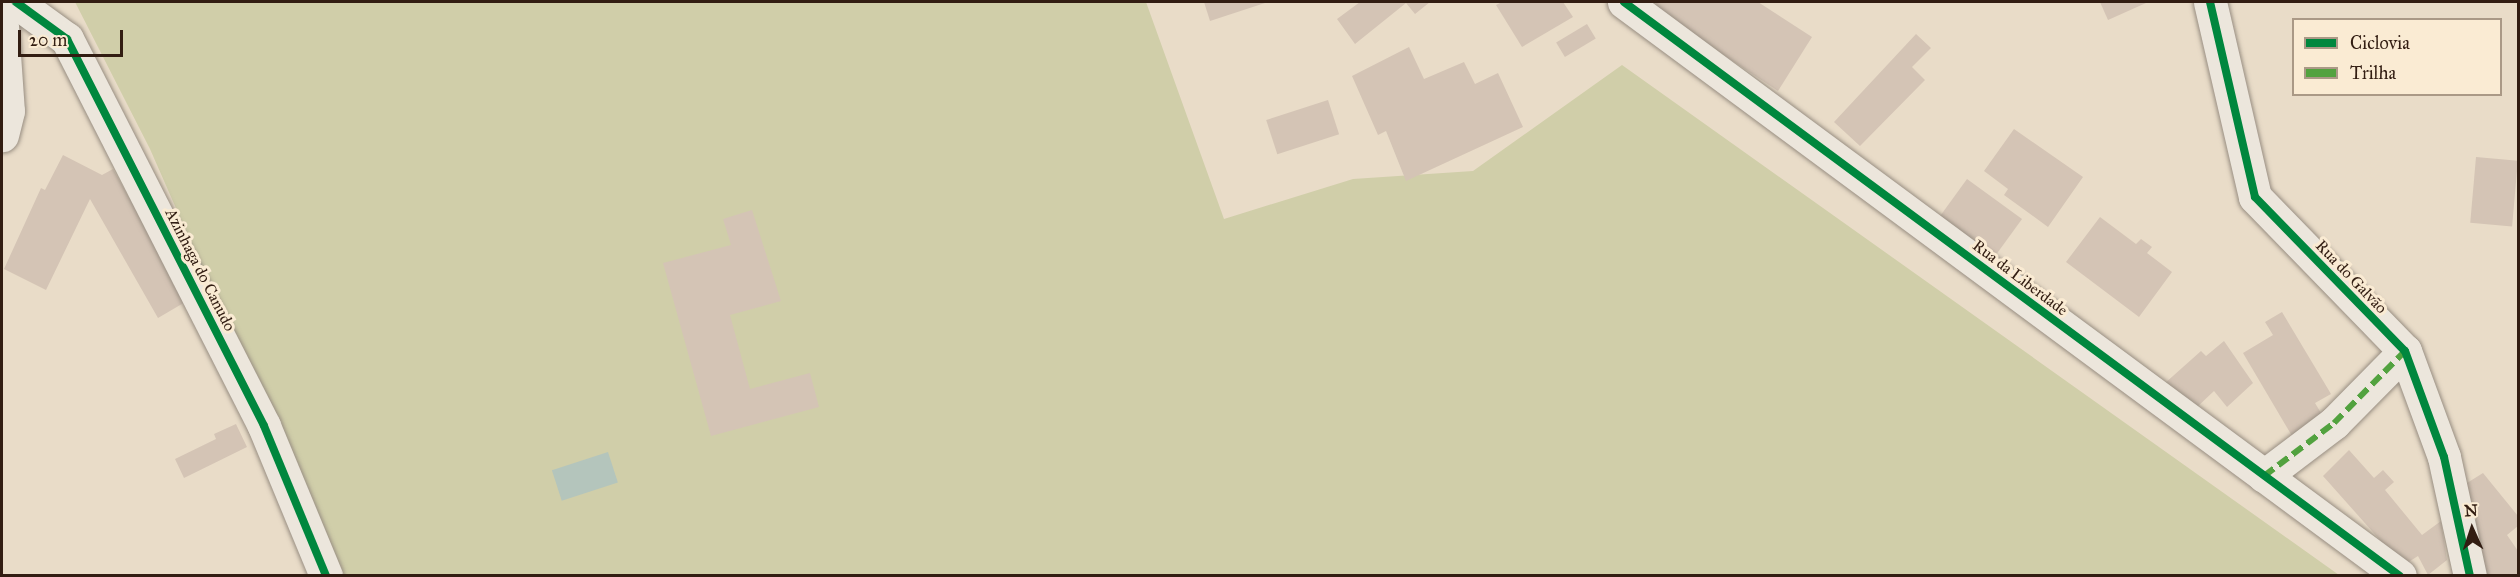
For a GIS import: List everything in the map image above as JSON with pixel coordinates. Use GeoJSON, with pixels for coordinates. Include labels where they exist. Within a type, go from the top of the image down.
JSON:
{"type":"FeatureCollection","features":[{"type":"Feature","properties":{"kind":"street","name":"Azinhaga do Canudo"},"geometry":{"type":"LineString","coordinates":[[16,2],[67,39],[264,426],[326,576]]}},
{"type":"Feature","properties":{"kind":"street","name":"Rua da Liberdade"},"geometry":{"type":"LineString","coordinates":[[1624,2],[2400,576]]}},
{"type":"Feature","properties":{"kind":"street","name":"Rua do Galvão"},"geometry":{"type":"LineString","coordinates":[[2210,2],[2255,197],[2404,351],[2444,457],[2470,576]]}},
{"type":"Feature","properties":{"kind":"street"},"geometry":{"type":"LineString","coordinates":[[2,26],[8,111],[2,135]]}},
{"type":"Feature","properties":{"kind":"street"},"geometry":{"type":"LineString","coordinates":[[2264,476],[2334,423],[2404,351]]}},
{"type":"Feature","properties":{"kind":"shaded area"},"geometry":{"type":"Polygon","coordinates":[[[75,2],[1146,2],[1224,219],[1353,179],[1473,171],[1622,65],[2339,575],[337,575],[150,149],[75,2]]]}},
{"type":"Feature","properties":{"kind":"shaded area"},"geometry":{"type":"Polygon","coordinates":[[[608,452],[618,482],[562,501],[552,470],[608,452]]]}},
{"type":"Feature","properties":{"kind":"building"},"geometry":{"type":"Polygon","coordinates":[[[1204,2],[1268,2],[1210,21],[1204,2]]]}},
{"type":"Feature","properties":{"kind":"building"},"geometry":{"type":"Polygon","coordinates":[[[1360,2],[1430,2],[1415,14],[1406,3],[1355,44],[1337,19],[1360,2]]]}},
{"type":"Feature","properties":{"kind":"building"},"geometry":{"type":"Polygon","coordinates":[[[1502,2],[1563,2],[1573,17],[1522,47],[1496,5],[1502,2]]]}},
{"type":"Feature","properties":{"kind":"building"},"geometry":{"type":"Polygon","coordinates":[[[1657,2],[1758,2],[1812,37],[1778,91],[1653,8],[1657,2]]]}},
{"type":"Feature","properties":{"kind":"building"},"geometry":{"type":"Polygon","coordinates":[[[2100,2],[2145,2],[2146,3],[2108,20],[2100,2]]]}},
{"type":"Feature","properties":{"kind":"building"},"geometry":{"type":"Polygon","coordinates":[[[1587,24],[1596,39],[1565,57],[1556,43],[1587,24]]]}},
{"type":"Feature","properties":{"kind":"building"},"geometry":{"type":"Polygon","coordinates":[[[1916,34],[1931,48],[1912,67],[1925,80],[1860,146],[1834,122],[1916,34]]]}},
{"type":"Feature","properties":{"kind":"building"},"geometry":{"type":"Polygon","coordinates":[[[1409,47],[1424,79],[1464,62],[1475,84],[1498,73],[1523,127],[1406,181],[1386,131],[1378,135],[1352,76],[1409,47]]]}},
{"type":"Feature","properties":{"kind":"building"},"geometry":{"type":"Polygon","coordinates":[[[1328,100],[1339,134],[1277,154],[1266,120],[1328,100]]]}},
{"type":"Feature","properties":{"kind":"building"},"geometry":{"type":"Polygon","coordinates":[[[2014,129],[2083,177],[2048,227],[2004,195],[2008,189],[1984,171],[2014,129]]]}},
{"type":"Feature","properties":{"kind":"building"},"geometry":{"type":"Polygon","coordinates":[[[63,155],[102,175],[113,169],[187,301],[158,318],[90,199],[46,290],[4,269],[41,188],[45,190],[63,155]]]}},
{"type":"Feature","properties":{"kind":"building"},"geometry":{"type":"Polygon","coordinates":[[[2476,157],[2518,161],[2512,226],[2470,223],[2476,157]]]}},
{"type":"Feature","properties":{"kind":"building"},"geometry":{"type":"Polygon","coordinates":[[[1967,179],[2022,219],[1990,263],[1935,223],[1967,179]]]}},
{"type":"Feature","properties":{"kind":"building"},"geometry":{"type":"Polygon","coordinates":[[[752,210],[781,301],[730,315],[750,389],[810,373],[819,407],[711,436],[663,263],[731,245],[723,219],[752,210]]]}},
{"type":"Feature","properties":{"kind":"building"},"geometry":{"type":"Polygon","coordinates":[[[2100,217],[2136,244],[2141,239],[2152,247],[2147,253],[2172,272],[2139,317],[2066,262],[2100,217]]]}},
{"type":"Feature","properties":{"kind":"building"},"geometry":{"type":"Polygon","coordinates":[[[2282,312],[2331,394],[2315,403],[2327,423],[2295,441],[2243,353],[2273,335],[2265,322],[2282,312]]]}},
{"type":"Feature","properties":{"kind":"building"},"geometry":{"type":"Polygon","coordinates":[[[2224,341],[2253,383],[2227,407],[2214,391],[2196,408],[2164,384],[2201,351],[2206,356],[2224,341]]]}},
{"type":"Feature","properties":{"kind":"building"},"geometry":{"type":"Polygon","coordinates":[[[236,424],[247,447],[184,478],[175,459],[216,439],[214,434],[236,424]]]}},
{"type":"Feature","properties":{"kind":"building"},"geometry":{"type":"Polygon","coordinates":[[[2349,450],[2374,478],[2383,470],[2394,482],[2385,490],[2422,535],[2441,521],[2447,560],[2428,575],[2418,556],[2407,563],[2400,555],[2396,558],[2323,476],[2349,450]]]}},
{"type":"Feature","properties":{"kind":"building"},"geometry":{"type":"Polygon","coordinates":[[[2483,473],[2518,516],[2518,526],[2507,535],[2518,551],[2518,576],[2484,576],[2459,488],[2483,473]]]}},
{"type":"Feature","properties":{"kind":"marked path"},"geometry":{"type":"LineString","coordinates":[[2264,476],[2334,423],[2405,351]]}},
{"type":"Feature","properties":{"kind":"cycle path"},"geometry":{"type":"LineString","coordinates":[[16,2],[67,39],[264,426],[326,576]]}},
{"type":"Feature","properties":{"kind":"cycle path"},"geometry":{"type":"LineString","coordinates":[[1624,2],[2400,576]]}},
{"type":"Feature","properties":{"kind":"cycle path"},"geometry":{"type":"LineString","coordinates":[[2210,2],[2255,197],[2405,351],[2444,457],[2470,576]]}}]}
